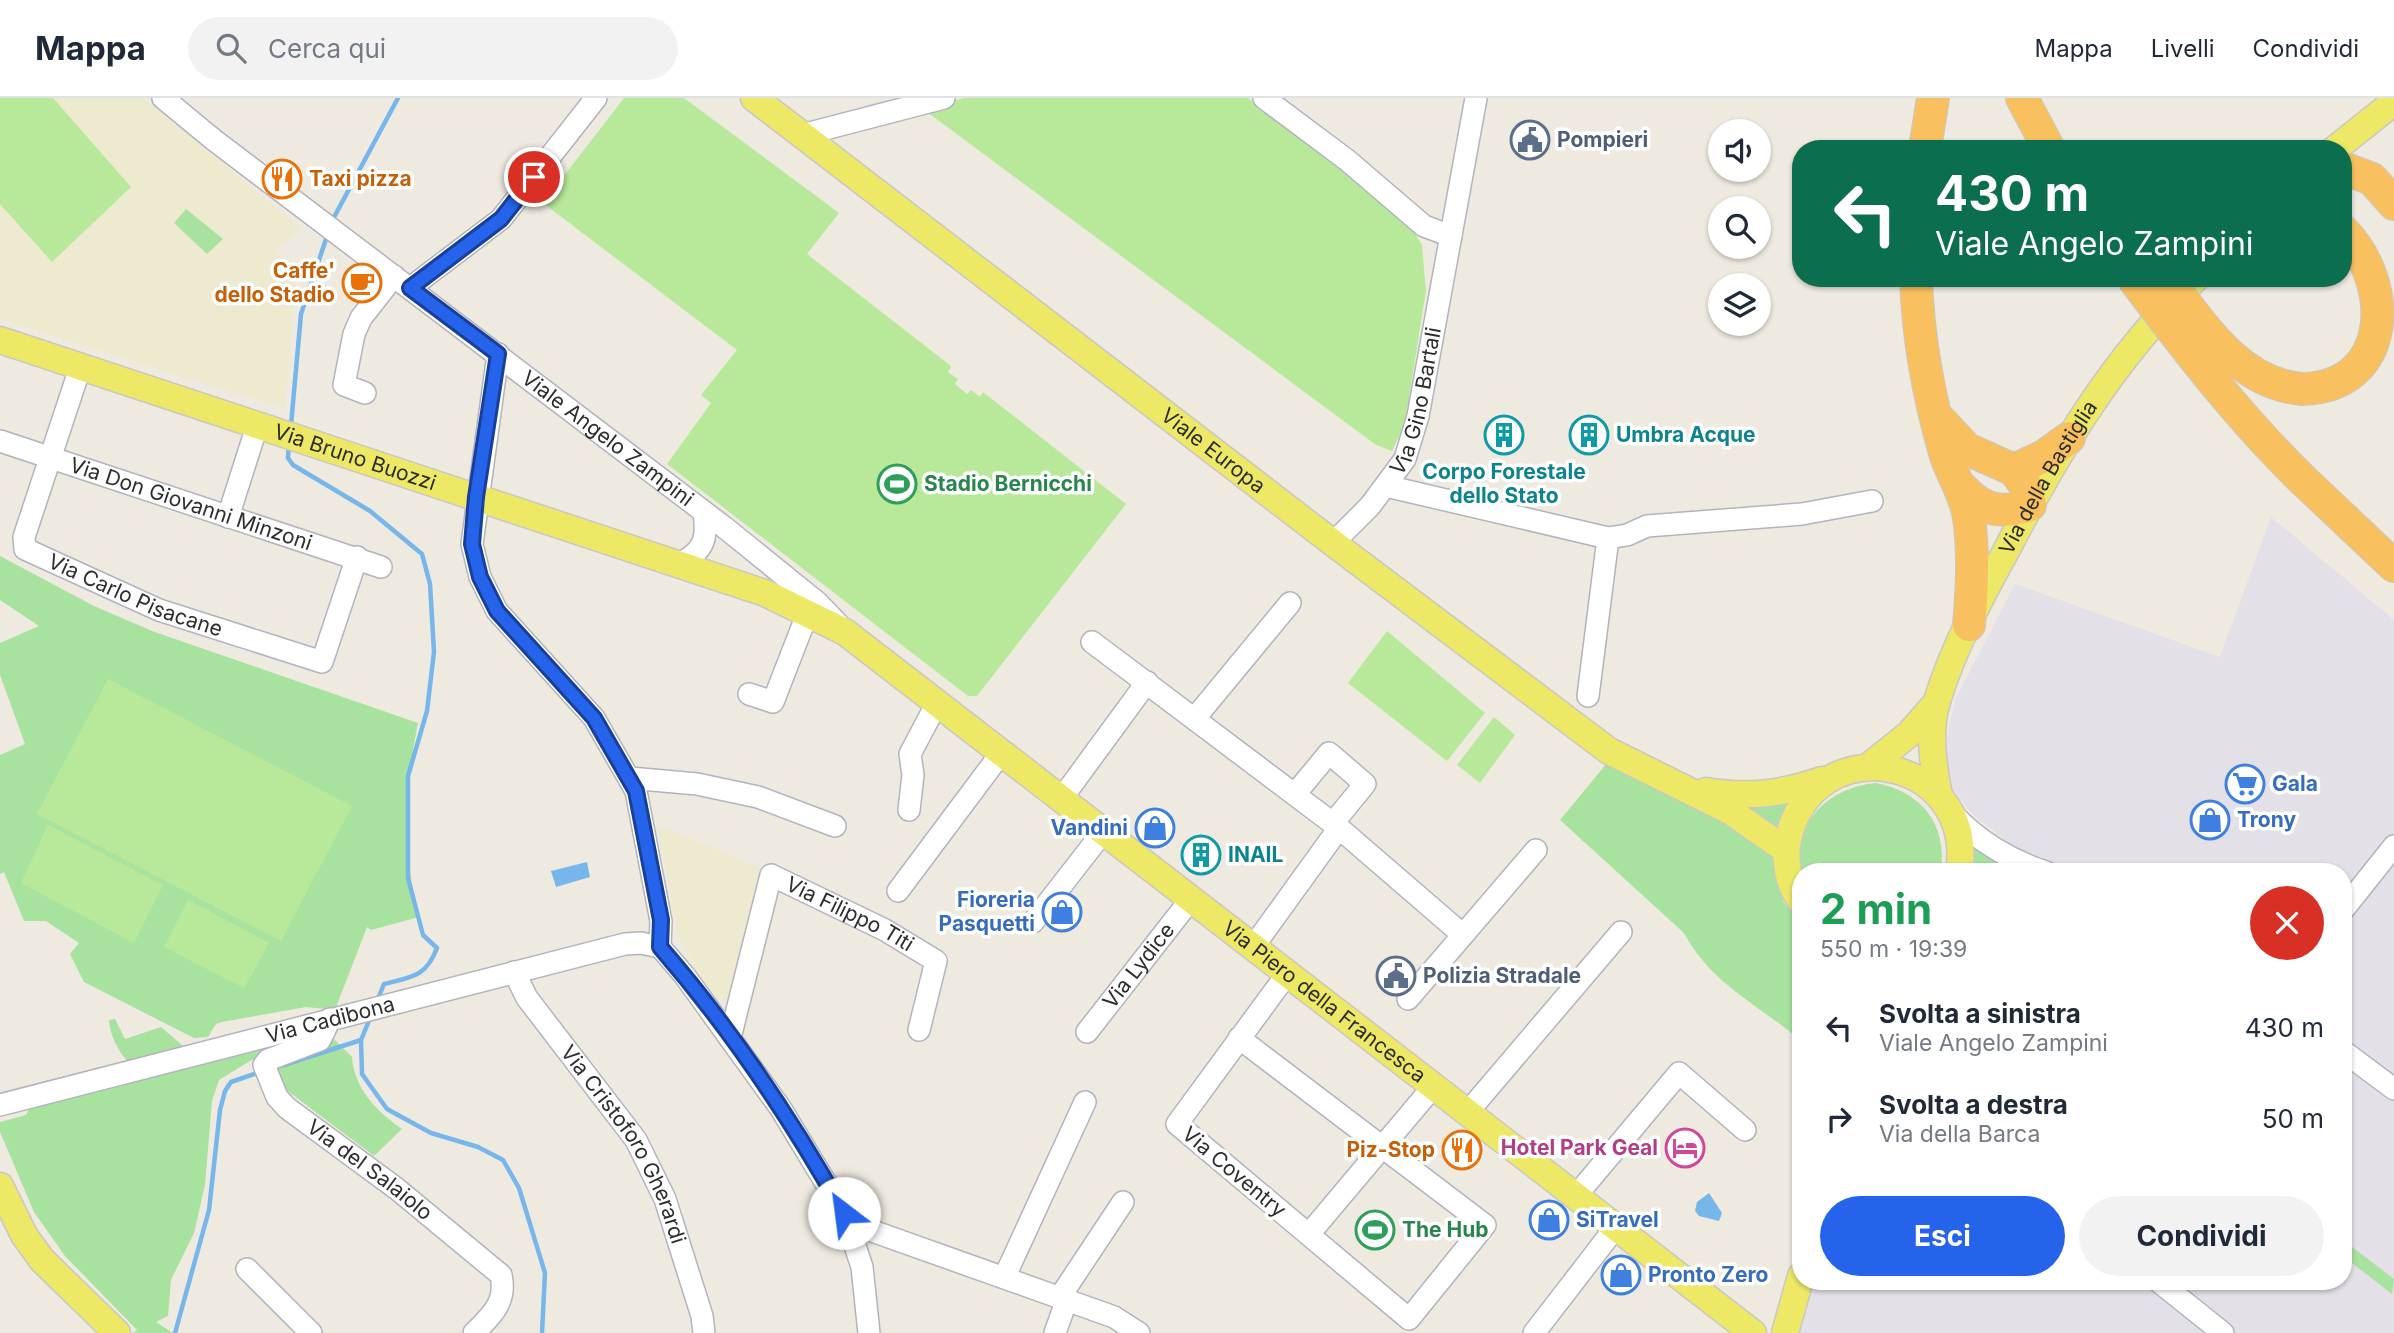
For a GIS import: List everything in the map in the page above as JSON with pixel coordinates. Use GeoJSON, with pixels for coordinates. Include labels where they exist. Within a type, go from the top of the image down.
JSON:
{"type":"FeatureCollection","features":[{"type":"Feature","properties":{"kind":"highway"},"geometry":{"type":"LineString","coordinates":[[1926,140],[1933,98]]}},
{"type":"Feature","properties":{"kind":"highway"},"geometry":{"type":"LineString","coordinates":[[2022,98],[2044,140]]}},
{"type":"Feature","properties":{"kind":"highway"},"geometry":{"type":"LineString","coordinates":[[2044,98],[2066,140]]}},
{"type":"Feature","properties":{"kind":"highway"},"geometry":{"type":"LineString","coordinates":[[2352,172],[2372,180],[2394,204]]}},
{"type":"Feature","properties":{"kind":"highway"},"geometry":{"type":"LineString","coordinates":[[2174,287],[2211,334],[2246,369],[2265,381],[2303,389],[2330,386],[2353,376],[2375,354],[2389,322],[2390,298],[2380,268],[2364,247],[2352,238]]}},
{"type":"Feature","properties":{"kind":"highway"},"geometry":{"type":"LineString","coordinates":[[1917,287],[1924,373],[1933,410],[1947,459],[1963,489],[1974,501],[1988,509],[2005,510],[2030,505],[2025,485],[2014,470],[1967,449],[1933,410]]}},
{"type":"Feature","properties":{"kind":"highway"},"geometry":{"type":"LineString","coordinates":[[1919,323],[1925,287]]}},
{"type":"Feature","properties":{"kind":"highway"},"geometry":{"type":"LineString","coordinates":[[2126,287],[2184,361],[2217,390]]}},
{"type":"Feature","properties":{"kind":"highway"},"geometry":{"type":"LineString","coordinates":[[2140,287],[2217,390],[2254,433],[2394,537]]}},
{"type":"Feature","properties":{"kind":"highway"},"geometry":{"type":"LineString","coordinates":[[2165,287],[2312,475],[2394,566]]}},
{"type":"Feature","properties":{"kind":"highway"},"geometry":{"type":"LineString","coordinates":[[2014,470],[2044,456],[2069,438]]}},
{"type":"Feature","properties":{"kind":"highway"},"geometry":{"type":"LineString","coordinates":[[1963,489],[1972,553],[1969,625]]}},
{"type":"Feature","properties":{"kind":"main road","name":"Viale Europa"},"geometry":{"type":"LineString","coordinates":[[754,98],[1333,543],[1609,751],[1737,815],[1786,850]]}},
{"type":"Feature","properties":{"kind":"main road"},"geometry":{"type":"LineString","coordinates":[[2346,140],[2394,102]]}},
{"type":"Feature","properties":{"kind":"main road","name":"Via della Bastiglia"},"geometry":{"type":"LineString","coordinates":[[1959,863],[1960,840],[1945,803],[1933,747],[1937,702],[1969,625],[2030,505],[2069,438],[2129,349],[2188,287]]}},
{"type":"Feature","properties":{"kind":"main road","name":"Via Bruno Buozzi"},"geometry":{"type":"LineString","coordinates":[[0,340],[765,593],[845,632],[897,671]]}},
{"type":"Feature","properties":{"kind":"main road","name":"Via Piero della Francesca"},"geometry":{"type":"LineString","coordinates":[[897,671],[1432,1088],[1753,1333]]}},
{"type":"Feature","properties":{"kind":"main road","name":"Via della Bastiglia"},"geometry":{"type":"LineString","coordinates":[[1869,766],[1909,734],[1937,702]]}},
{"type":"Feature","properties":{"kind":"main road","name":"Viale Europa"},"geometry":{"type":"LineString","coordinates":[[1682,787],[1756,797],[1785,792],[1869,766]]}},
{"type":"Feature","properties":{"kind":"main road"},"geometry":{"type":"LineString","coordinates":[[1869,766],[1907,773],[1945,803]]}},
{"type":"Feature","properties":{"kind":"main road"},"geometry":{"type":"LineString","coordinates":[[1792,882],[1788,873],[1786,850],[1792,821],[1808,796],[1831,778]]}},
{"type":"Feature","properties":{"kind":"main road"},"geometry":{"type":"LineString","coordinates":[[0,1186],[24,1235],[42,1260],[117,1333]]}},
{"type":"Feature","properties":{"kind":"main road"},"geometry":{"type":"LineString","coordinates":[[1785,1333],[1797,1290]]}},
{"type":"Feature","properties":{"kind":"street","name":"Viale Angelo Zampini"},"geometry":{"type":"LineString","coordinates":[[163,98],[704,512],[818,603],[845,632]]}},
{"type":"Feature","properties":{"kind":"street"},"geometry":{"type":"LineString","coordinates":[[365,393],[344,385],[354,334],[360,318],[402,282],[501,219],[596,98]]}},
{"type":"Feature","properties":{"kind":"street"},"geometry":{"type":"LineString","coordinates":[[802,135],[944,98]]}},
{"type":"Feature","properties":{"kind":"street"},"geometry":{"type":"LineString","coordinates":[[1264,98],[1347,160],[1424,226],[1451,236]]}},
{"type":"Feature","properties":{"kind":"street","name":"Via Gino Bartali"},"geometry":{"type":"LineString","coordinates":[[1333,543],[1386,486],[1405,459],[1418,416],[1476,98]]}},
{"type":"Feature","properties":{"kind":"street"},"geometry":{"type":"LineString","coordinates":[[498,354],[476,497],[472,544],[480,577],[497,611],[594,718],[630,778],[636,791],[661,920],[660,947],[781,1109],[847,1222],[862,1267],[869,1333]]}},
{"type":"Feature","properties":{"kind":"street","name":"Via Carlo Pisacane"},"geometry":{"type":"LineString","coordinates":[[80,368],[24,537],[24,549],[159,610],[322,662],[357,557]]}},
{"type":"Feature","properties":{"kind":"street"},"geometry":{"type":"LineString","coordinates":[[228,517],[266,426]]}},
{"type":"Feature","properties":{"kind":"street","name":"Via Don Giovanni Minzoni"},"geometry":{"type":"LineString","coordinates":[[0,441],[381,567]]}},
{"type":"Feature","properties":{"kind":"street"},"geometry":{"type":"LineString","coordinates":[[1386,486],[1608,538],[1627,535],[1647,526],[1802,514],[1872,501]]}},
{"type":"Feature","properties":{"kind":"street"},"geometry":{"type":"LineString","coordinates":[[680,564],[694,556],[705,542],[704,512]]}},
{"type":"Feature","properties":{"kind":"street"},"geometry":{"type":"LineString","coordinates":[[1588,696],[1608,538]]}},
{"type":"Feature","properties":{"kind":"street"},"geometry":{"type":"LineString","coordinates":[[1195,718],[1290,603]]}},
{"type":"Feature","properties":{"kind":"street"},"geometry":{"type":"LineString","coordinates":[[749,694],[773,702],[808,612]]}},
{"type":"Feature","properties":{"kind":"street"},"geometry":{"type":"LineString","coordinates":[[1092,642],[1336,825],[1463,934]]}},
{"type":"Feature","properties":{"kind":"street"},"geometry":{"type":"LineString","coordinates":[[1062,798],[1147,682]]}},
{"type":"Feature","properties":{"kind":"street"},"geometry":{"type":"LineString","coordinates":[[909,810],[913,775],[910,754],[937,703]]}},
{"type":"Feature","properties":{"kind":"street"},"geometry":{"type":"LineString","coordinates":[[898,891],[1002,752]]}},
{"type":"Feature","properties":{"kind":"street"},"geometry":{"type":"LineString","coordinates":[[1253,947],[1365,784],[1329,752],[1295,794]]}},
{"type":"Feature","properties":{"kind":"street"},"geometry":{"type":"LineString","coordinates":[[630,778],[697,784],[758,797],[835,826]]}},
{"type":"Feature","properties":{"kind":"street"},"geometry":{"type":"LineString","coordinates":[[1945,803],[1983,841],[2026,863]]}},
{"type":"Feature","properties":{"kind":"street"},"geometry":{"type":"LineString","coordinates":[[1033,922],[1104,832]]}},
{"type":"Feature","properties":{"kind":"street"},"geometry":{"type":"LineString","coordinates":[[2352,899],[2394,846]]}},
{"type":"Feature","properties":{"kind":"street"},"geometry":{"type":"LineString","coordinates":[[1408,999],[1535,850]]}},
{"type":"Feature","properties":{"kind":"street","name":"Via Filippo Titi"},"geometry":{"type":"LineString","coordinates":[[730,1038],[771,875],[885,930],[936,961],[919,1030]]}},
{"type":"Feature","properties":{"kind":"street","name":"Via Lydice"},"geometry":{"type":"LineString","coordinates":[[1087,1032],[1191,899]]}},
{"type":"Feature","properties":{"kind":"street"},"geometry":{"type":"LineString","coordinates":[[1467,1113],[1621,932]]}},
{"type":"Feature","properties":{"kind":"street","name":"Via Cadibona"},"geometry":{"type":"LineString","coordinates":[[0,1105],[625,944],[641,943],[660,947]]}},
{"type":"Feature","properties":{"kind":"street","name":"Via Cristoforo Gherardi"},"geometry":{"type":"LineString","coordinates":[[514,972],[527,998],[636,1140],[665,1199],[702,1316],[704,1333]]}},
{"type":"Feature","properties":{"kind":"street","name":"Via Coventry"},"geometry":{"type":"LineString","coordinates":[[1239,1038],[1381,1149],[1485,1225],[1409,1319],[1177,1124],[1239,1038],[1287,974]]}},
{"type":"Feature","properties":{"kind":"street","name":"Via del Salaiolo"},"geometry":{"type":"LineString","coordinates":[[340,1017],[320,1040],[268,1060],[264,1065],[269,1081],[287,1108],[397,1189],[501,1275],[504,1290],[501,1304],[474,1333]]}},
{"type":"Feature","properties":{"kind":"street"},"geometry":{"type":"LineString","coordinates":[[2352,1058],[2394,1089]]}},
{"type":"Feature","properties":{"kind":"street"},"geometry":{"type":"LineString","coordinates":[[1575,1197],[1679,1073],[1745,1130]]}},
{"type":"Feature","properties":{"kind":"street"},"geometry":{"type":"LineString","coordinates":[[1309,1234],[1432,1088]]}},
{"type":"Feature","properties":{"kind":"street"},"geometry":{"type":"LineString","coordinates":[[1004,1276],[1085,1102]]}},
{"type":"Feature","properties":{"kind":"street"},"geometry":{"type":"LineString","coordinates":[[1055,1333],[1064,1298],[1123,1202]]}},
{"type":"Feature","properties":{"kind":"street"},"geometry":{"type":"LineString","coordinates":[[847,1222],[1114,1317],[1139,1333]]}},
{"type":"Feature","properties":{"kind":"street"},"geometry":{"type":"LineString","coordinates":[[1534,1333],[1615,1228]]}},
{"type":"Feature","properties":{"kind":"street"},"geometry":{"type":"LineString","coordinates":[[247,1269],[311,1333]]}},
{"type":"Feature","properties":{"kind":"street"},"geometry":{"type":"LineString","coordinates":[[2169,1290],[2223,1333]]}},
{"type":"Feature","properties":{"kind":"shaded area"},"geometry":{"type":"Polygon","coordinates":[[[0,98],[143,98],[301,228],[274,250],[296,276],[285,409],[0,319],[0,98]]]}},
{"type":"Feature","properties":{"kind":"shaded area"},"geometry":{"type":"Polygon","coordinates":[[[2271,517],[2394,620],[2394,1333],[1792,1333],[1807,1290],[2352,1290],[2352,863],[2000,863],[2004,839],[1972,814],[1953,789],[1942,762],[1955,700],[2015,584],[2220,657],[2271,517]]]}},
{"type":"Feature","properties":{"kind":"shaded area"},"geometry":{"type":"Polygon","coordinates":[[[658,825],[765,870],[733,996],[726,1001],[714,997],[678,937],[658,825]]]}},
{"type":"Feature","properties":{"kind":"green space"},"geometry":{"type":"Polygon","coordinates":[[[0,98],[53,98],[131,187],[52,262],[0,204],[0,98]]]}},
{"type":"Feature","properties":{"kind":"green space","name":"Stadio Bernicchi"},"geometry":{"type":"Polygon","coordinates":[[[624,98],[684,98],[839,213],[807,254],[951,366],[948,372],[958,379],[955,384],[967,394],[971,390],[980,397],[983,392],[1126,504],[977,696],[968,696],[667,464],[711,403],[701,395],[737,350],[543,203],[624,98]]]}},
{"type":"Feature","properties":{"kind":"green space"},"geometry":{"type":"Polygon","coordinates":[[[964,98],[1248,98],[1388,205],[1411,227],[1422,245],[1426,291],[1405,423],[1392,451],[1376,445],[923,109],[964,98]]]}},
{"type":"Feature","properties":{"kind":"green space"},"geometry":{"type":"Polygon","coordinates":[[[186,209],[223,239],[207,254],[174,223],[186,209]]]}},
{"type":"Feature","properties":{"kind":"green space"},"geometry":{"type":"Polygon","coordinates":[[[0,556],[94,606],[152,631],[418,723],[410,771],[407,820],[410,869],[419,917],[371,930],[367,927],[335,1010],[306,1007],[222,1022],[216,1024],[208,1037],[194,1038],[84,982],[70,954],[79,943],[46,921],[24,921],[4,872],[0,874],[0,755],[25,744],[0,675],[0,643],[39,626],[0,600],[0,556]]]}},
{"type":"Feature","properties":{"kind":"green space"},"geometry":{"type":"Polygon","coordinates":[[[1387,631],[1485,713],[1447,761],[1348,683],[1387,631]]]}},
{"type":"Feature","properties":{"kind":"green space"},"geometry":{"type":"Polygon","coordinates":[[[108,679],[352,806],[281,941],[37,814],[108,679]]]}},
{"type":"Feature","properties":{"kind":"green space"},"geometry":{"type":"Polygon","coordinates":[[[1494,717],[1515,735],[1480,783],[1457,765],[1494,717]]]}},
{"type":"Feature","properties":{"kind":"green space"},"geometry":{"type":"Polygon","coordinates":[[[1607,763],[1714,812],[1772,855],[1784,903],[1792,912],[1792,1034],[1722,980],[1695,951],[1684,933],[1560,820],[1607,763]]]}},
{"type":"Feature","properties":{"kind":"green space"},"geometry":{"type":"Polygon","coordinates":[[[1876,783],[1892,787],[1918,802],[1935,825],[1940,839],[1941,863],[1802,863],[1802,838],[1817,810],[1843,792],[1876,783]]]}},
{"type":"Feature","properties":{"kind":"green space"},"geometry":{"type":"Polygon","coordinates":[[[1792,799],[1783,812],[1775,837],[1732,803],[1792,799]]]}},
{"type":"Feature","properties":{"kind":"green space"},"geometry":{"type":"Polygon","coordinates":[[[48,825],[163,885],[134,943],[21,883],[48,825]]]}},
{"type":"Feature","properties":{"kind":"green space"},"geometry":{"type":"Polygon","coordinates":[[[1969,838],[2014,863],[1969,863],[1969,838]]]}},
{"type":"Feature","properties":{"kind":"green space"},"geometry":{"type":"Polygon","coordinates":[[[188,900],[269,943],[244,988],[164,947],[188,900]]]}},
{"type":"Feature","properties":{"kind":"green space"},"geometry":{"type":"Polygon","coordinates":[[[115,1019],[125,1039],[161,1027],[183,1046],[129,1063],[111,1032],[109,1020],[115,1019]]]}},
{"type":"Feature","properties":{"kind":"green space"},"geometry":{"type":"Polygon","coordinates":[[[314,1033],[250,1061],[219,1080],[212,1101],[205,1185],[194,1233],[171,1280],[168,1316],[156,1322],[173,1333],[133,1333],[137,1330],[65,1256],[34,1212],[0,1132],[0,1122],[26,1115],[32,1102],[314,1033]]]}},
{"type":"Feature","properties":{"kind":"green space"},"geometry":{"type":"Polygon","coordinates":[[[334,1039],[352,1057],[357,1079],[368,1098],[402,1129],[374,1156],[281,1086],[274,1066],[334,1039]]]}},
{"type":"Feature","properties":{"kind":"green space"},"geometry":{"type":"Polygon","coordinates":[[[2352,1247],[2394,1279],[2392,1294],[2352,1263],[2352,1247]]]}},
{"type":"Feature","properties":{"kind":"water"},"geometry":{"type":"Polygon","coordinates":[[[587,862],[590,877],[556,887],[551,871],[587,862]]]}},
{"type":"Feature","properties":{"kind":"water"},"geometry":{"type":"Polygon","coordinates":[[[1709,1193],[1722,1213],[1719,1221],[1699,1216],[1695,1211],[1697,1202],[1709,1193]]]}},
{"type":"Feature","properties":{"kind":"waterway"},"geometry":{"type":"LineString","coordinates":[[332,221],[398,98]]}},
{"type":"Feature","properties":{"kind":"waterway"},"geometry":{"type":"LineString","coordinates":[[291,425],[301,314],[327,236]]}},
{"type":"Feature","properties":{"kind":"waterway"},"geometry":{"type":"LineString","coordinates":[[289,444],[288,458],[293,465],[370,511],[422,554],[430,584],[434,652],[427,711],[408,776],[408,878],[423,935],[437,948],[423,970],[410,977],[384,984],[377,1001]]}},
{"type":"Feature","properties":{"kind":"waterway"},"geometry":{"type":"LineString","coordinates":[[371,1016],[361,1040],[362,1074],[387,1109],[431,1133],[478,1147],[503,1160],[519,1188],[545,1273],[542,1333]]}},
{"type":"Feature","properties":{"kind":"waterway"},"geometry":{"type":"LineString","coordinates":[[284,1065],[361,1040]]}},
{"type":"Feature","properties":{"kind":"waterway"},"geometry":{"type":"LineString","coordinates":[[175,1333],[209,1210],[220,1110],[225,1091],[231,1082],[260,1072]]}},
{"type":"Feature","properties":{"kind":"place","name":"Pompieri"},"geometry":{"type":"Point","coordinates":[1530,140]}},
{"type":"Feature","properties":{"kind":"place","name":"Taxi pizza"},"geometry":{"type":"Point","coordinates":[282,179]}},
{"type":"Feature","properties":{"kind":"place","name":"Caffe' dello Stadio"},"geometry":{"type":"Point","coordinates":[362,283]}},
{"type":"Feature","properties":{"kind":"place","name":"Corpo Forestale dello Stato"},"geometry":{"type":"Point","coordinates":[1504,435]}},
{"type":"Feature","properties":{"kind":"place","name":"Umbra Acque"},"geometry":{"type":"Point","coordinates":[1589,435]}},
{"type":"Feature","properties":{"kind":"place","name":"Stadio Bernicchi"},"geometry":{"type":"Point","coordinates":[897,484]}},
{"type":"Feature","properties":{"kind":"place","name":"Gala"},"geometry":{"type":"Point","coordinates":[2245,784]}},
{"type":"Feature","properties":{"kind":"place","name":"Trony"},"geometry":{"type":"Point","coordinates":[2210,820]}},
{"type":"Feature","properties":{"kind":"place","name":"Vandini"},"geometry":{"type":"Point","coordinates":[1155,828]}},
{"type":"Feature","properties":{"kind":"place","name":"INAIL"},"geometry":{"type":"Point","coordinates":[1201,855]}},
{"type":"Feature","properties":{"kind":"place","name":"Fioreria Pasquetti"},"geometry":{"type":"Point","coordinates":[1062,912]}},
{"type":"Feature","properties":{"kind":"place","name":"Polizia Stradale"},"geometry":{"type":"Point","coordinates":[1396,976]}},
{"type":"Feature","properties":{"kind":"place","name":"Hotel Park Geal"},"geometry":{"type":"Point","coordinates":[1685,1148]}},
{"type":"Feature","properties":{"kind":"place","name":"Piz-Stop"},"geometry":{"type":"Point","coordinates":[1462,1150]}},
{"type":"Feature","properties":{"kind":"place","name":"SiTravel"},"geometry":{"type":"Point","coordinates":[1549,1220]}},
{"type":"Feature","properties":{"kind":"place","name":"The Hub"},"geometry":{"type":"Point","coordinates":[1375,1230]}},
{"type":"Feature","properties":{"kind":"place","name":"Pronto Zero"},"geometry":{"type":"Point","coordinates":[1621,1275]}},
{"type":"Feature","properties":{"kind":"route"},"geometry":{"type":"LineString","coordinates":[[534,177],[501,219],[410,288],[498,354],[476,497],[472,544],[480,577],[497,611],[533,654],[594,718],[630,778],[636,791],[661,920],[660,947],[685,976],[781,1109],[844,1213]]}}]}
